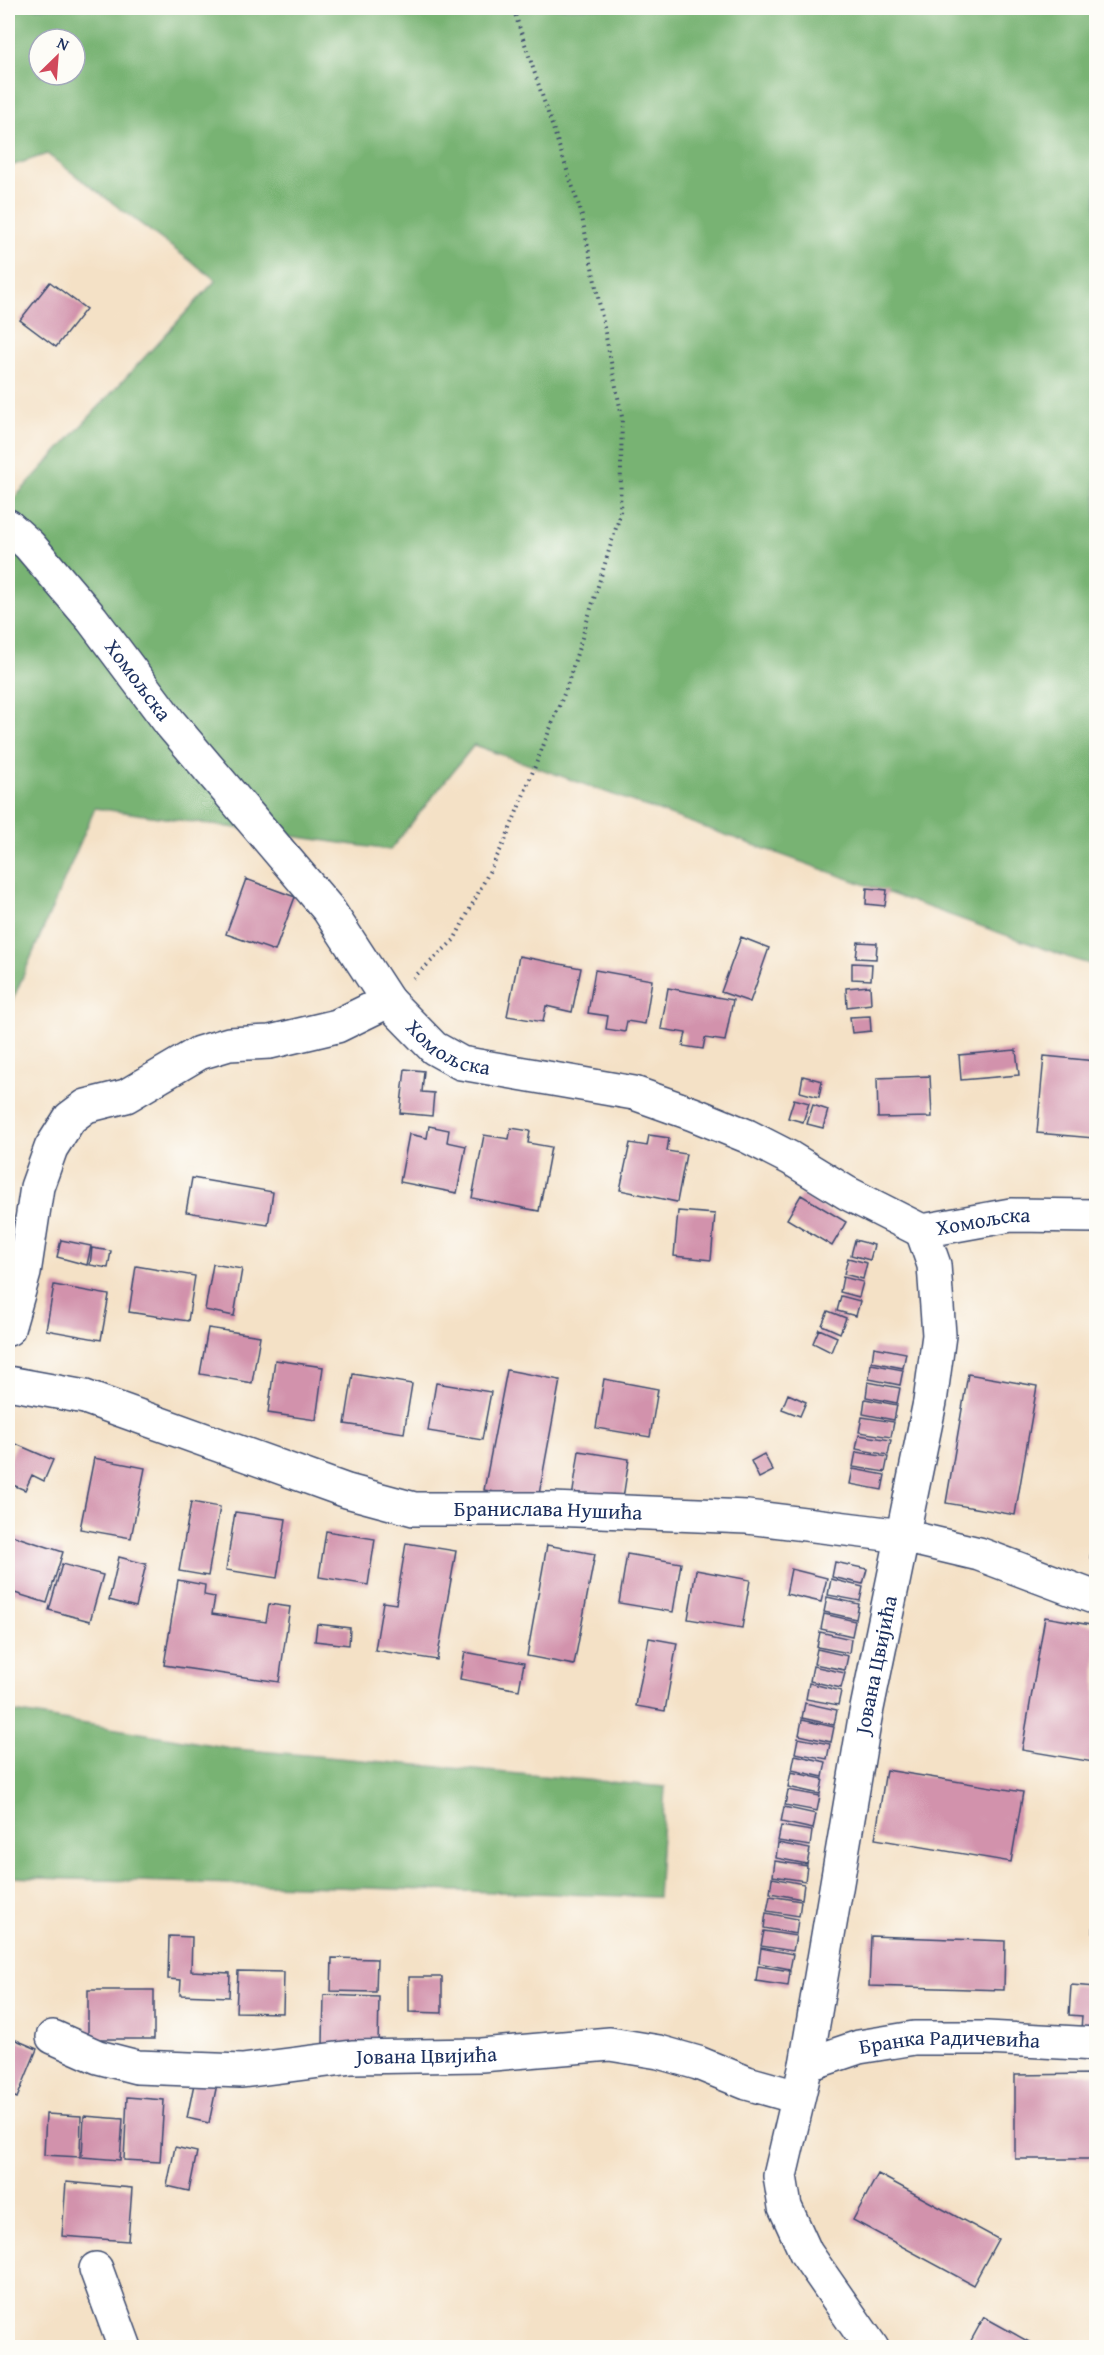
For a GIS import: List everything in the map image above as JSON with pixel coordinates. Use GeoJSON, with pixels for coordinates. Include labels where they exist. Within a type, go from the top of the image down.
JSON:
{"type":"FeatureCollection","features":[{"type":"Feature","properties":{"kind":"street","name":"Хомољска"},"geometry":{"type":"LineString","coordinates":[[8,526],[29,545],[92,619],[170,723],[328,909],[388,1001],[434,1048],[461,1063],[634,1093],[693,1114],[747,1136],[922,1231],[1011,1215],[1096,1216]]}},
{"type":"Feature","properties":{"kind":"street"},"geometry":{"type":"LineString","coordinates":[[8,1329],[24,1274],[37,1187],[51,1148],[70,1118],[86,1106],[126,1096],[199,1053],[230,1044],[270,1042],[337,1026],[388,1001]]}},
{"type":"Feature","properties":{"kind":"street","name":"Јована Цвијића"},"geometry":{"type":"LineString","coordinates":[[872,2348],[806,2253],[785,2207],[780,2176],[806,2065],[866,1718],[930,1402],[939,1335],[934,1265],[922,1231]]}},
{"type":"Feature","properties":{"kind":"street","name":"Бранислава Нушића"},"geometry":{"type":"LineString","coordinates":[[8,1383],[85,1397],[346,1491],[414,1509],[552,1509],[747,1517],[903,1536],[979,1554],[1096,1598]]}},
{"type":"Feature","properties":{"kind":"street","name":"Јована Цвијића"},"geometry":{"type":"LineString","coordinates":[[53,2037],[98,2057],[137,2067],[242,2071],[352,2057],[481,2055],[610,2044],[659,2052],[698,2063],[747,2083],[797,2097]]}},
{"type":"Feature","properties":{"kind":"street","name":"Бранка Радичевића"},"geometry":{"type":"LineString","coordinates":[[806,2065],[859,2047],[914,2038],[987,2038],[1096,2044]]}},
{"type":"Feature","properties":{"kind":"street"},"geometry":{"type":"LineString","coordinates":[[96,2269],[124,2348]]}},
{"type":"Feature","properties":{"kind":"path"},"geometry":{"type":"LineString","coordinates":[[388,1001],[454,940],[505,841],[566,689],[620,515],[622,417],[581,212],[513,8]]}},
{"type":"Feature","properties":{"kind":"green space"},"geometry":{"type":"Polygon","coordinates":[[[8,8],[1096,8],[1096,966],[474,745],[390,850],[95,808],[8,1011],[8,505],[216,280],[47,154],[8,167],[8,8]]]}},
{"type":"Feature","properties":{"kind":"green space"},"geometry":{"type":"Polygon","coordinates":[[[8,1711],[237,1749],[665,1787],[658,1897],[8,1877],[8,1711]]]}},
{"type":"Feature","properties":{"kind":"building"},"geometry":{"type":"Polygon","coordinates":[[[50,282],[86,309],[56,347],[20,320],[50,282]]]}},
{"type":"Feature","properties":{"kind":"building"},"geometry":{"type":"Polygon","coordinates":[[[246,879],[295,897],[275,951],[226,934],[246,879]]]}},
{"type":"Feature","properties":{"kind":"building"},"geometry":{"type":"Polygon","coordinates":[[[867,888],[887,890],[885,906],[866,904],[867,888]]]}},
{"type":"Feature","properties":{"kind":"building"},"geometry":{"type":"Polygon","coordinates":[[[741,937],[769,948],[750,1002],[721,992],[741,937]]]}},
{"type":"Feature","properties":{"kind":"building"},"geometry":{"type":"Polygon","coordinates":[[[858,942],[877,943],[876,959],[856,958],[858,942]]]}},
{"type":"Feature","properties":{"kind":"building"},"geometry":{"type":"Polygon","coordinates":[[[519,956],[581,968],[572,1012],[546,1006],[543,1022],[507,1016],[519,956]]]}},
{"type":"Feature","properties":{"kind":"building"},"geometry":{"type":"Polygon","coordinates":[[[852,963],[872,964],[871,980],[852,979],[852,963]]]}},
{"type":"Feature","properties":{"kind":"building"},"geometry":{"type":"Polygon","coordinates":[[[595,970],[652,980],[645,1024],[627,1021],[625,1032],[606,1029],[608,1016],[588,1013],[595,970]]]}},
{"type":"Feature","properties":{"kind":"building"},"geometry":{"type":"Polygon","coordinates":[[[870,986],[871,1004],[847,1007],[846,988],[870,986]]]}},
{"type":"Feature","properties":{"kind":"building"},"geometry":{"type":"Polygon","coordinates":[[[668,988],[733,1000],[725,1041],[705,1038],[703,1049],[683,1046],[686,1033],[661,1029],[668,988]]]}},
{"type":"Feature","properties":{"kind":"building"},"geometry":{"type":"Polygon","coordinates":[[[870,1016],[871,1031],[852,1033],[850,1017],[870,1016]]]}},
{"type":"Feature","properties":{"kind":"building"},"geometry":{"type":"Polygon","coordinates":[[[1016,1050],[1019,1075],[961,1080],[959,1055],[1016,1050]]]}},
{"type":"Feature","properties":{"kind":"building"},"geometry":{"type":"Polygon","coordinates":[[[1044,1056],[1096,1061],[1094,1138],[1037,1133],[1044,1056]]]}},
{"type":"Feature","properties":{"kind":"building"},"geometry":{"type":"Polygon","coordinates":[[[405,1069],[424,1071],[422,1092],[434,1093],[432,1116],[400,1113],[405,1069]]]}},
{"type":"Feature","properties":{"kind":"building"},"geometry":{"type":"Polygon","coordinates":[[[803,1076],[822,1081],[819,1097],[800,1092],[803,1076]]]}},
{"type":"Feature","properties":{"kind":"building"},"geometry":{"type":"Polygon","coordinates":[[[930,1076],[932,1117],[878,1118],[877,1078],[930,1076]]]}},
{"type":"Feature","properties":{"kind":"building"},"geometry":{"type":"Polygon","coordinates":[[[794,1099],[809,1103],[803,1122],[788,1118],[794,1099]]]}},
{"type":"Feature","properties":{"kind":"building"},"geometry":{"type":"Polygon","coordinates":[[[813,1105],[828,1110],[823,1128],[807,1124],[813,1105]]]}},
{"type":"Feature","properties":{"kind":"building"},"geometry":{"type":"Polygon","coordinates":[[[429,1126],[449,1130],[447,1142],[466,1146],[457,1193],[400,1182],[409,1134],[427,1138],[429,1126]]]}},
{"type":"Feature","properties":{"kind":"building"},"geometry":{"type":"Polygon","coordinates":[[[511,1128],[530,1131],[528,1143],[551,1147],[539,1211],[472,1198],[484,1135],[509,1139],[511,1128]]]}},
{"type":"Feature","properties":{"kind":"building"},"geometry":{"type":"Polygon","coordinates":[[[649,1135],[669,1138],[667,1151],[686,1154],[677,1202],[620,1190],[630,1143],[647,1146],[649,1135]]]}},
{"type":"Feature","properties":{"kind":"building"},"geometry":{"type":"Polygon","coordinates":[[[192,1178],[273,1192],[268,1225],[186,1212],[192,1178]]]}},
{"type":"Feature","properties":{"kind":"building"},"geometry":{"type":"Polygon","coordinates":[[[801,1195],[846,1222],[832,1246],[787,1219],[801,1195]]]}},
{"type":"Feature","properties":{"kind":"building"},"geometry":{"type":"Polygon","coordinates":[[[678,1211],[715,1214],[711,1260],[674,1256],[678,1211]]]}},
{"type":"Feature","properties":{"kind":"building"},"geometry":{"type":"Polygon","coordinates":[[[61,1240],[91,1246],[87,1265],[57,1257],[61,1240]]]}},
{"type":"Feature","properties":{"kind":"building"},"geometry":{"type":"Polygon","coordinates":[[[855,1240],[874,1245],[870,1260],[851,1255],[855,1240]]]}},
{"type":"Feature","properties":{"kind":"building"},"geometry":{"type":"Polygon","coordinates":[[[92,1248],[111,1251],[108,1268],[90,1265],[92,1248]]]}},
{"type":"Feature","properties":{"kind":"building"},"geometry":{"type":"Polygon","coordinates":[[[848,1258],[867,1263],[863,1279],[844,1274],[848,1258]]]}},
{"type":"Feature","properties":{"kind":"building"},"geometry":{"type":"Polygon","coordinates":[[[213,1264],[242,1269],[234,1316],[205,1310],[213,1264]]]}},
{"type":"Feature","properties":{"kind":"building"},"geometry":{"type":"Polygon","coordinates":[[[136,1266],[195,1276],[188,1321],[129,1312],[136,1266]]]}},
{"type":"Feature","properties":{"kind":"building"},"geometry":{"type":"Polygon","coordinates":[[[843,1277],[863,1282],[859,1297],[840,1292],[843,1277]]]}},
{"type":"Feature","properties":{"kind":"building"},"geometry":{"type":"Polygon","coordinates":[[[54,1285],[109,1295],[101,1340],[46,1330],[54,1285]]]}},
{"type":"Feature","properties":{"kind":"building"},"geometry":{"type":"Polygon","coordinates":[[[841,1296],[860,1301],[856,1316],[837,1311],[841,1296]]]}},
{"type":"Feature","properties":{"kind":"building"},"geometry":{"type":"Polygon","coordinates":[[[828,1311],[846,1318],[840,1333],[822,1325],[828,1311]]]}},
{"type":"Feature","properties":{"kind":"building"},"geometry":{"type":"Polygon","coordinates":[[[208,1328],[260,1336],[252,1383],[200,1374],[208,1328]]]}},
{"type":"Feature","properties":{"kind":"building"},"geometry":{"type":"Polygon","coordinates":[[[819,1329],[837,1337],[831,1352],[813,1343],[819,1329]]]}},
{"type":"Feature","properties":{"kind":"building"},"geometry":{"type":"Polygon","coordinates":[[[874,1347],[906,1353],[903,1368],[872,1362],[874,1347]]]}},
{"type":"Feature","properties":{"kind":"building"},"geometry":{"type":"Polygon","coordinates":[[[275,1360],[323,1367],[316,1420],[268,1413],[275,1360]]]}},
{"type":"Feature","properties":{"kind":"building"},"geometry":{"type":"Polygon","coordinates":[[[871,1364],[903,1370],[900,1385],[869,1379],[871,1364]]]}},
{"type":"Feature","properties":{"kind":"building"},"geometry":{"type":"Polygon","coordinates":[[[507,1370],[560,1380],[538,1500],[484,1490],[507,1370]]]}},
{"type":"Feature","properties":{"kind":"building"},"geometry":{"type":"Polygon","coordinates":[[[353,1374],[412,1384],[404,1433],[345,1424],[353,1374]]]}},
{"type":"Feature","properties":{"kind":"building"},"geometry":{"type":"Polygon","coordinates":[[[968,1374],[1037,1386],[1015,1515],[946,1503],[968,1374]]]}},
{"type":"Feature","properties":{"kind":"building"},"geometry":{"type":"Polygon","coordinates":[[[604,1379],[658,1389],[650,1437],[596,1428],[604,1379]]]}},
{"type":"Feature","properties":{"kind":"building"},"geometry":{"type":"Polygon","coordinates":[[[868,1382],[900,1388],[897,1403],[866,1397],[868,1382]]]}},
{"type":"Feature","properties":{"kind":"building"},"geometry":{"type":"Polygon","coordinates":[[[436,1383],[491,1392],[482,1440],[428,1431],[436,1383]]]}},
{"type":"Feature","properties":{"kind":"building"},"geometry":{"type":"Polygon","coordinates":[[[788,1394],[806,1402],[800,1416],[782,1409],[788,1394]]]}},
{"type":"Feature","properties":{"kind":"building"},"geometry":{"type":"Polygon","coordinates":[[[865,1399],[897,1405],[894,1420],[863,1414],[865,1399]]]}},
{"type":"Feature","properties":{"kind":"building"},"geometry":{"type":"Polygon","coordinates":[[[862,1417],[894,1422],[891,1437],[859,1432],[862,1417]]]}},
{"type":"Feature","properties":{"kind":"building"},"geometry":{"type":"Polygon","coordinates":[[[859,1435],[891,1440],[888,1455],[856,1449],[859,1435]]]}},
{"type":"Feature","properties":{"kind":"building"},"geometry":{"type":"Polygon","coordinates":[[[16,1444],[53,1460],[44,1481],[32,1475],[25,1490],[8,1483],[8,1464],[16,1444]]]}},
{"type":"Feature","properties":{"kind":"building"},"geometry":{"type":"Polygon","coordinates":[[[579,1451],[629,1459],[622,1505],[572,1498],[579,1451]]]}},
{"type":"Feature","properties":{"kind":"building"},"geometry":{"type":"Polygon","coordinates":[[[856,1452],[888,1457],[885,1472],[853,1467],[856,1452]]]}},
{"type":"Feature","properties":{"kind":"building"},"geometry":{"type":"Polygon","coordinates":[[[764,1454],[773,1471],[759,1478],[751,1461],[764,1454]]]}},
{"type":"Feature","properties":{"kind":"building"},"geometry":{"type":"Polygon","coordinates":[[[94,1458],[145,1468],[131,1538],[80,1529],[94,1458]]]}},
{"type":"Feature","properties":{"kind":"building"},"geometry":{"type":"Polygon","coordinates":[[[853,1469],[885,1475],[882,1490],[850,1484],[853,1469]]]}},
{"type":"Feature","properties":{"kind":"building"},"geometry":{"type":"Polygon","coordinates":[[[191,1502],[220,1507],[208,1576],[179,1571],[191,1502]]]}},
{"type":"Feature","properties":{"kind":"building"},"geometry":{"type":"Polygon","coordinates":[[[235,1512],[286,1519],[277,1578],[226,1570],[235,1512]]]}},
{"type":"Feature","properties":{"kind":"building"},"geometry":{"type":"Polygon","coordinates":[[[1096,1527],[1096,1559],[1090,1558],[1096,1527]]]}},
{"type":"Feature","properties":{"kind":"building"},"geometry":{"type":"Polygon","coordinates":[[[326,1531],[375,1539],[368,1585],[319,1577],[326,1531]]]}},
{"type":"Feature","properties":{"kind":"building"},"geometry":{"type":"Polygon","coordinates":[[[8,1534],[63,1552],[47,1603],[8,1591],[8,1534]]]}},
{"type":"Feature","properties":{"kind":"building"},"geometry":{"type":"Polygon","coordinates":[[[406,1543],[456,1551],[437,1660],[375,1650],[383,1602],[396,1604],[406,1543]]]}},
{"type":"Feature","properties":{"kind":"building"},"geometry":{"type":"Polygon","coordinates":[[[547,1545],[595,1554],[574,1665],[527,1656],[547,1545]]]}},
{"type":"Feature","properties":{"kind":"building"},"geometry":{"type":"Polygon","coordinates":[[[627,1554],[681,1563],[673,1612],[619,1603],[627,1554]]]}},
{"type":"Feature","properties":{"kind":"building"},"geometry":{"type":"Polygon","coordinates":[[[119,1557],[146,1564],[136,1607],[109,1600],[119,1557]]]}},
{"type":"Feature","properties":{"kind":"building"},"geometry":{"type":"Polygon","coordinates":[[[835,1562],[867,1569],[863,1584],[832,1577],[835,1562]]]}},
{"type":"Feature","properties":{"kind":"building"},"geometry":{"type":"Polygon","coordinates":[[[62,1564],[103,1575],[90,1621],[49,1610],[62,1564]]]}},
{"type":"Feature","properties":{"kind":"building"},"geometry":{"type":"Polygon","coordinates":[[[791,1569],[827,1578],[821,1602],[786,1594],[791,1569]]]}},
{"type":"Feature","properties":{"kind":"building"},"geometry":{"type":"Polygon","coordinates":[[[696,1570],[750,1580],[742,1628],[688,1619],[696,1570]]]}},
{"type":"Feature","properties":{"kind":"building"},"geometry":{"type":"Polygon","coordinates":[[[831,1579],[863,1587],[860,1601],[828,1595],[831,1579]]]}},
{"type":"Feature","properties":{"kind":"building"},"geometry":{"type":"Polygon","coordinates":[[[178,1580],[205,1585],[204,1595],[215,1597],[212,1614],[266,1622],[269,1604],[290,1607],[279,1682],[164,1665],[178,1580]]]}},
{"type":"Feature","properties":{"kind":"building"},"geometry":{"type":"Polygon","coordinates":[[[827,1597],[859,1604],[856,1619],[824,1612],[827,1597]]]}},
{"type":"Feature","properties":{"kind":"building"},"geometry":{"type":"Polygon","coordinates":[[[824,1614],[855,1621],[852,1636],[821,1629],[824,1614]]]}},
{"type":"Feature","properties":{"kind":"building"},"geometry":{"type":"Polygon","coordinates":[[[1045,1617],[1096,1626],[1096,1742],[1093,1762],[1022,1750],[1045,1617]]]}},
{"type":"Feature","properties":{"kind":"building"},"geometry":{"type":"Polygon","coordinates":[[[317,1624],[350,1628],[349,1645],[315,1641],[317,1624]]]}},
{"type":"Feature","properties":{"kind":"building"},"geometry":{"type":"Polygon","coordinates":[[[820,1632],[851,1639],[849,1653],[817,1647],[820,1632]]]}},
{"type":"Feature","properties":{"kind":"building"},"geometry":{"type":"Polygon","coordinates":[[[649,1638],[677,1643],[665,1711],[636,1706],[649,1638]]]}},
{"type":"Feature","properties":{"kind":"building"},"geometry":{"type":"Polygon","coordinates":[[[817,1649],[848,1656],[845,1670],[814,1664],[817,1649]]]}},
{"type":"Feature","properties":{"kind":"building"},"geometry":{"type":"Polygon","coordinates":[[[465,1652],[524,1663],[519,1690],[460,1679],[465,1652]]]}},
{"type":"Feature","properties":{"kind":"building"},"geometry":{"type":"Polygon","coordinates":[[[813,1666],[845,1673],[841,1688],[810,1681],[813,1666]]]}},
{"type":"Feature","properties":{"kind":"building"},"geometry":{"type":"Polygon","coordinates":[[[809,1683],[841,1691],[838,1705],[806,1699],[809,1683]]]}},
{"type":"Feature","properties":{"kind":"building"},"geometry":{"type":"Polygon","coordinates":[[[805,1703],[837,1710],[834,1725],[802,1718],[805,1703]]]}},
{"type":"Feature","properties":{"kind":"building"},"geometry":{"type":"Polygon","coordinates":[[[802,1720],[834,1727],[831,1742],[799,1735],[802,1720]]]}},
{"type":"Feature","properties":{"kind":"building"},"geometry":{"type":"Polygon","coordinates":[[[798,1738],[830,1744],[827,1759],[795,1753],[798,1738]]]}},
{"type":"Feature","properties":{"kind":"building"},"geometry":{"type":"Polygon","coordinates":[[[795,1755],[826,1762],[823,1777],[792,1770],[795,1755]]]}},
{"type":"Feature","properties":{"kind":"building"},"geometry":{"type":"Polygon","coordinates":[[[886,1770],[1023,1792],[1011,1862],[875,1839],[886,1770]]]}},
{"type":"Feature","properties":{"kind":"building"},"geometry":{"type":"Polygon","coordinates":[[[791,1772],[823,1779],[820,1794],[788,1787],[791,1772]]]}},
{"type":"Feature","properties":{"kind":"building"},"geometry":{"type":"Polygon","coordinates":[[[788,1790],[820,1796],[817,1811],[785,1805],[788,1790]]]}},
{"type":"Feature","properties":{"kind":"building"},"geometry":{"type":"Polygon","coordinates":[[[784,1807],[816,1814],[813,1829],[781,1822],[784,1807]]]}},
{"type":"Feature","properties":{"kind":"building"},"geometry":{"type":"Polygon","coordinates":[[[781,1826],[812,1831],[810,1846],[778,1841],[781,1826]]]}},
{"type":"Feature","properties":{"kind":"building"},"geometry":{"type":"Polygon","coordinates":[[[778,1843],[810,1849],[807,1864],[776,1858],[778,1843]]]}},
{"type":"Feature","properties":{"kind":"building"},"geometry":{"type":"Polygon","coordinates":[[[775,1861],[807,1866],[805,1881],[773,1876],[775,1861]]]}},
{"type":"Feature","properties":{"kind":"building"},"geometry":{"type":"Polygon","coordinates":[[[772,1878],[804,1884],[802,1899],[770,1893],[772,1878]]]}},
{"type":"Feature","properties":{"kind":"building"},"geometry":{"type":"Polygon","coordinates":[[[770,1896],[801,1901],[799,1916],[767,1911],[770,1896]]]}},
{"type":"Feature","properties":{"kind":"building"},"geometry":{"type":"Polygon","coordinates":[[[1094,1899],[1096,1899],[1096,1947],[1093,1947],[1094,1899]]]}},
{"type":"Feature","properties":{"kind":"building"},"geometry":{"type":"Polygon","coordinates":[[[766,1913],[798,1919],[796,1934],[764,1928],[766,1913]]]}},
{"type":"Feature","properties":{"kind":"building"},"geometry":{"type":"Polygon","coordinates":[[[764,1931],[796,1936],[793,1951],[761,1946],[764,1931]]]}},
{"type":"Feature","properties":{"kind":"building"},"geometry":{"type":"Polygon","coordinates":[[[169,1936],[192,1937],[191,1971],[230,1973],[229,1997],[180,1995],[181,1980],[168,1979],[169,1936]]]}},
{"type":"Feature","properties":{"kind":"building"},"geometry":{"type":"Polygon","coordinates":[[[871,1936],[1005,1941],[1004,1990],[869,1986],[871,1936]]]}},
{"type":"Feature","properties":{"kind":"building"},"geometry":{"type":"Polygon","coordinates":[[[761,1948],[793,1954],[790,1969],[759,1963],[761,1948]]]}},
{"type":"Feature","properties":{"kind":"building"},"geometry":{"type":"Polygon","coordinates":[[[332,1958],[377,1959],[376,1992],[331,1991],[332,1958]]]}},
{"type":"Feature","properties":{"kind":"building"},"geometry":{"type":"Polygon","coordinates":[[[758,1966],[790,1971],[788,1986],[756,1981],[758,1966]]]}},
{"type":"Feature","properties":{"kind":"building"},"geometry":{"type":"Polygon","coordinates":[[[238,1971],[284,1972],[283,2013],[236,2012],[238,1971]]]}},
{"type":"Feature","properties":{"kind":"building"},"geometry":{"type":"Polygon","coordinates":[[[409,1977],[442,1977],[442,2013],[409,2012],[409,1977]]]}},
{"type":"Feature","properties":{"kind":"building"},"geometry":{"type":"Polygon","coordinates":[[[1071,1985],[1096,1987],[1096,2031],[1081,2030],[1082,2016],[1069,2015],[1071,1985]]]}},
{"type":"Feature","properties":{"kind":"building"},"geometry":{"type":"Polygon","coordinates":[[[88,1990],[154,1990],[154,2039],[88,2039],[88,1990]]]}},
{"type":"Feature","properties":{"kind":"building"},"geometry":{"type":"Polygon","coordinates":[[[324,1995],[379,1997],[378,2046],[323,2044],[324,1995]]]}},
{"type":"Feature","properties":{"kind":"building"},"geometry":{"type":"Polygon","coordinates":[[[9,2037],[37,2049],[17,2098],[8,2094],[9,2037]]]}},
{"type":"Feature","properties":{"kind":"building"},"geometry":{"type":"Polygon","coordinates":[[[1096,2074],[1096,2159],[1015,2159],[1015,2075],[1096,2074]]]}},
{"type":"Feature","properties":{"kind":"building"},"geometry":{"type":"Polygon","coordinates":[[[195,2079],[217,2084],[209,2123],[187,2118],[195,2079]]]}},
{"type":"Feature","properties":{"kind":"building"},"geometry":{"type":"Polygon","coordinates":[[[127,2097],[164,2100],[160,2162],[124,2160],[127,2097]]]}},
{"type":"Feature","properties":{"kind":"building"},"geometry":{"type":"Polygon","coordinates":[[[46,2114],[81,2116],[80,2157],[44,2155],[46,2114]]]}},
{"type":"Feature","properties":{"kind":"building"},"geometry":{"type":"Polygon","coordinates":[[[84,2116],[123,2119],[120,2160],[82,2157],[84,2116]]]}},
{"type":"Feature","properties":{"kind":"building"},"geometry":{"type":"Polygon","coordinates":[[[175,2147],[197,2152],[189,2191],[167,2186],[175,2147]]]}},
{"type":"Feature","properties":{"kind":"building"},"geometry":{"type":"Polygon","coordinates":[[[878,2174],[998,2239],[973,2285],[853,2220],[878,2174]]]}},
{"type":"Feature","properties":{"kind":"building"},"geometry":{"type":"Polygon","coordinates":[[[66,2182],[132,2188],[128,2241],[62,2236],[66,2182]]]}},
{"type":"Feature","properties":{"kind":"building"},"geometry":{"type":"Polygon","coordinates":[[[984,2317],[1040,2348],[967,2348],[984,2317]]]}}]}
